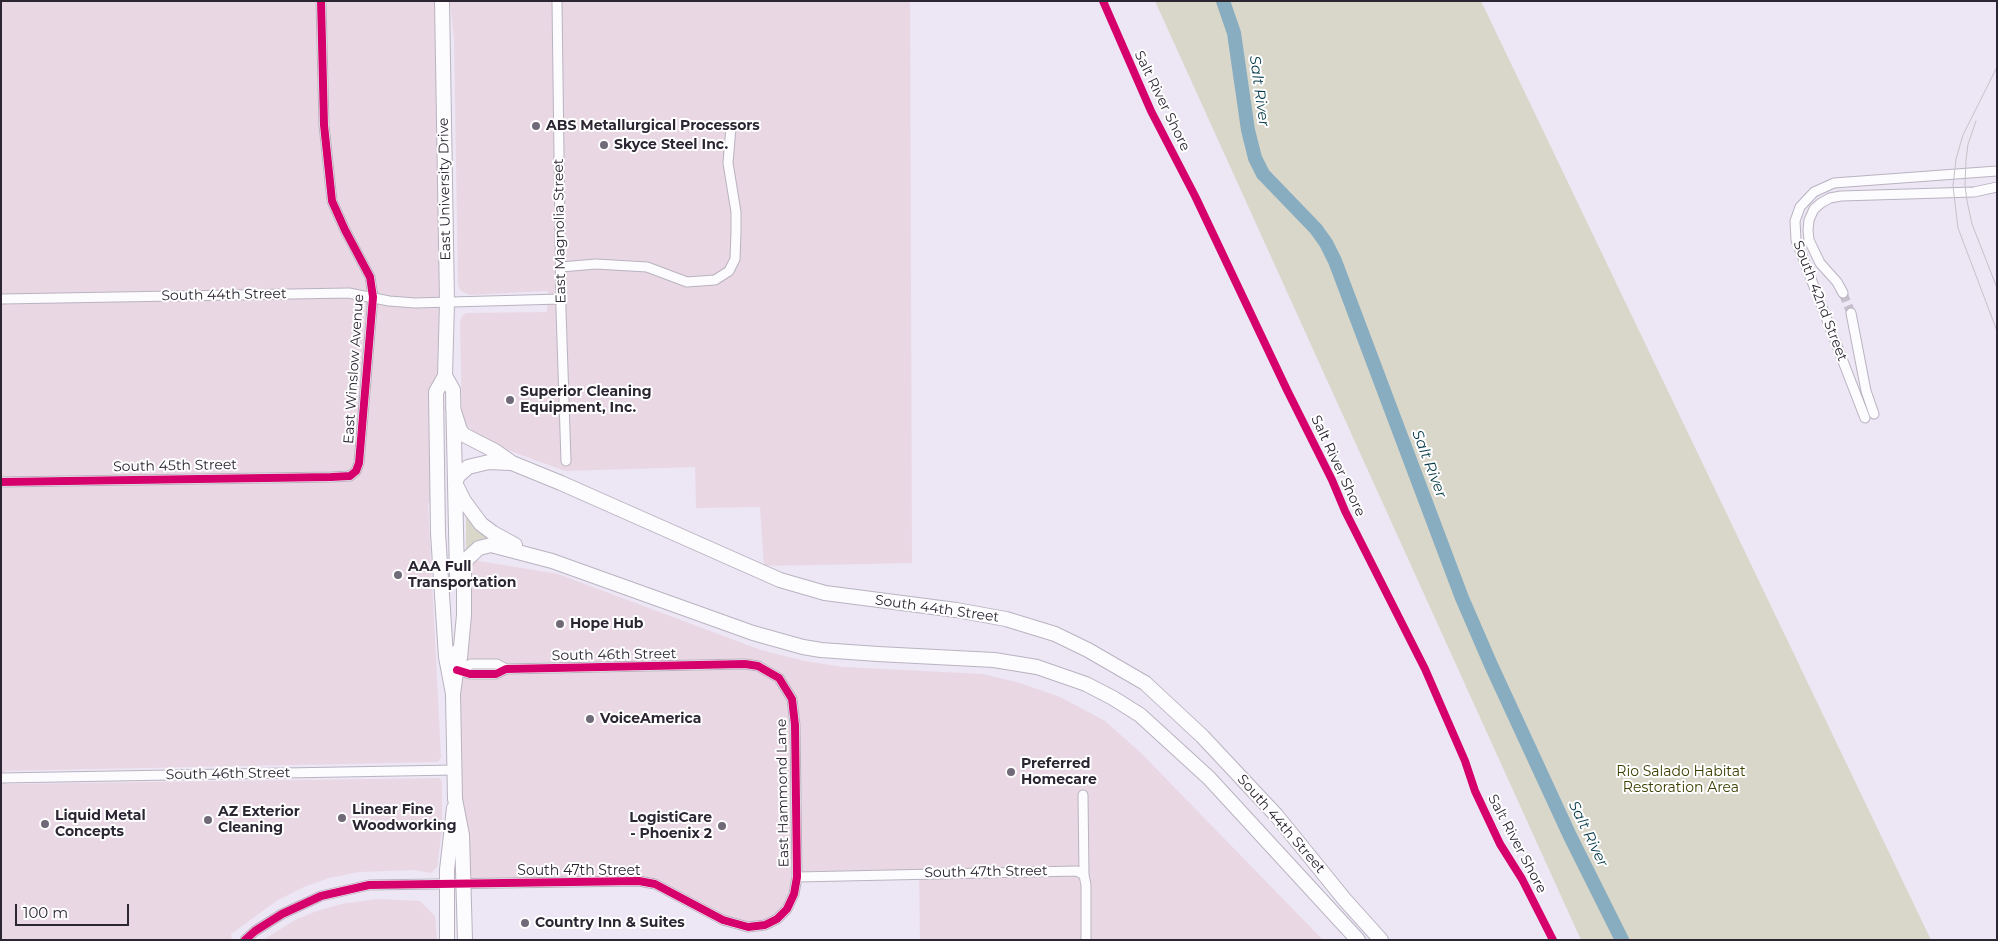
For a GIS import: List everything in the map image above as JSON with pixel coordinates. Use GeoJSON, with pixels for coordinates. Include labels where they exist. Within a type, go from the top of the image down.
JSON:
{"type":"FeatureCollection","features":[{"type":"Feature","properties":{"kind":"main road","name":"East University Drive"},"geometry":{"type":"LineString","coordinates":[[442,1],[447,302],[445,376],[436,392],[437,484],[439,568],[455,666]]}},
{"type":"Feature","properties":{"kind":"main road","name":"East University Drive"},"geometry":{"type":"LineString","coordinates":[[445,376],[453,390],[455,483],[454,770],[455,798],[462,835],[465,940]]}},
{"type":"Feature","properties":{"kind":"main road"},"geometry":{"type":"LineString","coordinates":[[453,408],[460,430],[464,435],[512,463]]}},
{"type":"Feature","properties":{"kind":"main road"},"geometry":{"type":"LineString","coordinates":[[512,463],[489,462],[468,467],[458,476],[455,483],[464,501],[481,524],[511,543],[552,561]]}},
{"type":"Feature","properties":{"kind":"main road","name":"South 44th Street"},"geometry":{"type":"LineString","coordinates":[[512,463],[780,580],[825,593],[956,610],[1006,620],[1055,634],[1088,650],[1145,683],[1202,736],[1276,815],[1345,900],[1381,940]]}},
{"type":"Feature","properties":{"kind":"main road"},"geometry":{"type":"LineString","coordinates":[[437,484],[455,483]]}},
{"type":"Feature","properties":{"kind":"main road"},"geometry":{"type":"LineString","coordinates":[[455,666],[464,615],[464,569],[468,558],[479,548],[491,545],[552,561]]}},
{"type":"Feature","properties":{"kind":"main road","name":"South 44th Street"},"geometry":{"type":"LineString","coordinates":[[552,561],[753,633],[803,647],[861,653],[994,660],[1037,667],[1086,684],[1140,715],[1209,778],[1358,940]]}},
{"type":"Feature","properties":{"kind":"main road","name":"East University Drive"},"geometry":{"type":"LineString","coordinates":[[447,940],[446,884],[449,836],[455,798]]}},
{"type":"Feature","properties":{"kind":"street","name":"East Winslow Avenue"},"geometry":{"type":"LineString","coordinates":[[321,1],[324,124],[332,201],[370,277],[373,297],[359,462],[356,471],[350,476]]}},
{"type":"Feature","properties":{"kind":"street","name":"East Magnolia Street"},"geometry":{"type":"LineString","coordinates":[[557,1],[561,299],[566,461]]}},
{"type":"Feature","properties":{"kind":"street"},"geometry":{"type":"LineString","coordinates":[[561,267],[596,264],[647,267],[687,282],[715,280],[729,271],[735,259],[736,232],[736,212],[728,163],[731,127]]}},
{"type":"Feature","properties":{"kind":"street","name":"South 42nd Street"},"geometry":{"type":"LineString","coordinates":[[1865,418],[1798,246],[1795,228],[1800,207],[1814,192],[1830,184],[1997,171]]}},
{"type":"Feature","properties":{"kind":"street"},"geometry":{"type":"LineString","coordinates":[[1867,180],[1867,196]]}},
{"type":"Feature","properties":{"kind":"street","name":"South 42nd Street"},"geometry":{"type":"LineString","coordinates":[[1843,293],[1837,282],[1822,267],[1809,240],[1808,225],[1814,210],[1826,200],[1840,196],[1974,192],[1997,187]]}},
{"type":"Feature","properties":{"kind":"street","name":"South 44th Street"},"geometry":{"type":"LineString","coordinates":[[1,299],[349,293],[389,301],[447,302],[561,299]]}},
{"type":"Feature","properties":{"kind":"street","name":"South 42nd Street"},"geometry":{"type":"LineString","coordinates":[[1851,313],[1866,391],[1874,414]]}},
{"type":"Feature","properties":{"kind":"street","name":"South 45th Street"},"geometry":{"type":"LineString","coordinates":[[1,482],[350,476]]}},
{"type":"Feature","properties":{"kind":"street","name":"South 46th Street"},"geometry":{"type":"LineString","coordinates":[[455,666],[497,664],[506,669],[745,664],[758,666],[779,678]]}},
{"type":"Feature","properties":{"kind":"street","name":"East Hammond Lane"},"geometry":{"type":"LineString","coordinates":[[779,678],[790,695],[794,706],[797,877],[794,894],[787,909]]}},
{"type":"Feature","properties":{"kind":"street","name":"South 46th Street"},"geometry":{"type":"LineString","coordinates":[[1,778],[454,770]]}},
{"type":"Feature","properties":{"kind":"street"},"geometry":{"type":"LineString","coordinates":[[1082,795],[1084,875],[1086,885],[1086,940]]}},
{"type":"Feature","properties":{"kind":"street","name":"South 47th Street"},"geometry":{"type":"LineString","coordinates":[[797,877],[1077,871],[1084,875]]}},
{"type":"Feature","properties":{"kind":"street","name":"South 47th Street"},"geometry":{"type":"LineString","coordinates":[[245,940],[255,931],[282,914],[320,896],[369,885],[639,881],[655,884],[722,920],[748,927],[765,925],[777,919],[787,909]]}},
{"type":"Feature","properties":{"kind":"shaded area"},"geometry":{"type":"Polygon","coordinates":[[[1,1],[436,1],[440,302],[436,392],[438,503],[428,503],[441,757],[438,762],[5,771],[6,784],[440,778],[442,782],[442,830],[437,867],[431,873],[414,870],[359,872],[329,878],[304,887],[278,900],[231,934],[232,940],[1,940],[1,1]]]}},
{"type":"Feature","properties":{"kind":"shaded area"},"geometry":{"type":"Polygon","coordinates":[[[450,1],[910,1],[912,563],[764,566],[760,507],[696,508],[695,467],[565,471],[483,441],[462,420],[460,323],[462,316],[466,313],[547,312],[548,291],[469,295],[460,290],[458,285],[454,40],[450,1]]]}},
{"type":"Feature","properties":{"kind":"shaded area"},"geometry":{"type":"Polygon","coordinates":[[[467,559],[558,574],[761,650],[805,661],[843,667],[983,674],[1020,683],[1060,697],[1105,721],[1140,752],[1323,940],[920,940],[919,874],[797,877],[794,894],[777,919],[748,927],[655,884],[463,884],[455,770],[467,559]]]}},
{"type":"Feature","properties":{"kind":"shaded area"},"geometry":{"type":"Polygon","coordinates":[[[377,899],[420,901],[435,916],[437,940],[263,940],[295,920],[314,912],[341,904],[377,899]]]}},
{"type":"Feature","properties":{"kind":"green space","name":"Rio Salado Habitat Restoration Area"},"geometry":{"type":"Polygon","coordinates":[[[1155,1],[1481,1],[1931,940],[1581,940],[1155,1]]]}},
{"type":"Feature","properties":{"kind":"green space"},"geometry":{"type":"Polygon","coordinates":[[[466,516],[490,538],[467,551],[466,549],[466,516]]]}},
{"type":"Feature","properties":{"kind":"waterway","name":"Salt River"},"geometry":{"type":"LineString","coordinates":[[1223,1],[1234,33],[1248,130],[1255,158],[1263,174],[1316,229],[1335,261],[1462,598],[1570,836],[1622,940]]}},
{"type":"Feature","properties":{"kind":"tunnel"},"geometry":{"type":"LineString","coordinates":[[1843,293],[1851,313]]}},
{"type":"Feature","properties":{"kind":"tram line"},"geometry":{"type":"LineString","coordinates":[[1997,67],[1963,135],[1956,159],[1953,186],[1958,228],[1997,331]]}},
{"type":"Feature","properties":{"kind":"tram line"},"geometry":{"type":"LineString","coordinates":[[1976,121],[1968,144],[1966,160],[1965,185],[1967,201],[1972,224],[1997,288]]}},
{"type":"Feature","properties":{"kind":"cycle path"},"geometry":{"type":"LineString","coordinates":[[1,482],[331,477],[350,476],[356,471],[359,463],[373,297],[370,277],[332,201],[324,125],[321,1]]}},
{"type":"Feature","properties":{"kind":"cycle path","name":"Salt River Shore"},"geometry":{"type":"LineString","coordinates":[[1103,1],[1151,111],[1195,196],[1332,480],[1345,511],[1425,669],[1465,761],[1475,791],[1500,844],[1522,879],[1553,940]]}},
{"type":"Feature","properties":{"kind":"cycle path"},"geometry":{"type":"LineString","coordinates":[[245,940],[255,931],[282,914],[321,896],[369,885],[639,881],[655,884],[723,920],[748,927],[765,925],[777,919],[787,909],[794,894],[797,877],[795,725],[792,699],[779,678],[758,666],[745,664],[506,669],[496,674],[470,674],[457,670]]}},
{"type":"Feature","properties":{"kind":"place","name":"ABS Metallurgical Processors"},"geometry":{"type":"Point","coordinates":[536,126]}},
{"type":"Feature","properties":{"kind":"place","name":"Skyce Steel Inc."},"geometry":{"type":"Point","coordinates":[604,145]}},
{"type":"Feature","properties":{"kind":"place","name":"Superior Cleaning Equipment, Inc."},"geometry":{"type":"Point","coordinates":[510,400]}},
{"type":"Feature","properties":{"kind":"place","name":"AAA Full Transportation"},"geometry":{"type":"Point","coordinates":[398,575]}},
{"type":"Feature","properties":{"kind":"place","name":"Hope Hub"},"geometry":{"type":"Point","coordinates":[560,624]}},
{"type":"Feature","properties":{"kind":"place","name":"VoiceAmerica"},"geometry":{"type":"Point","coordinates":[590,719]}},
{"type":"Feature","properties":{"kind":"place","name":"Preferred Homecare"},"geometry":{"type":"Point","coordinates":[1011,772]}},
{"type":"Feature","properties":{"kind":"place","name":"Linear Fine Woodworking"},"geometry":{"type":"Point","coordinates":[342,818]}},
{"type":"Feature","properties":{"kind":"place","name":"AZ Exterior Cleaning"},"geometry":{"type":"Point","coordinates":[208,820]}},
{"type":"Feature","properties":{"kind":"place","name":"Liquid Metal Concepts"},"geometry":{"type":"Point","coordinates":[45,824]}},
{"type":"Feature","properties":{"kind":"place","name":"LogistiCare - Phoenix 2"},"geometry":{"type":"Point","coordinates":[722,826]}},
{"type":"Feature","properties":{"kind":"place","name":"Country Inn & Suites"},"geometry":{"type":"Point","coordinates":[525,923]}}]}
